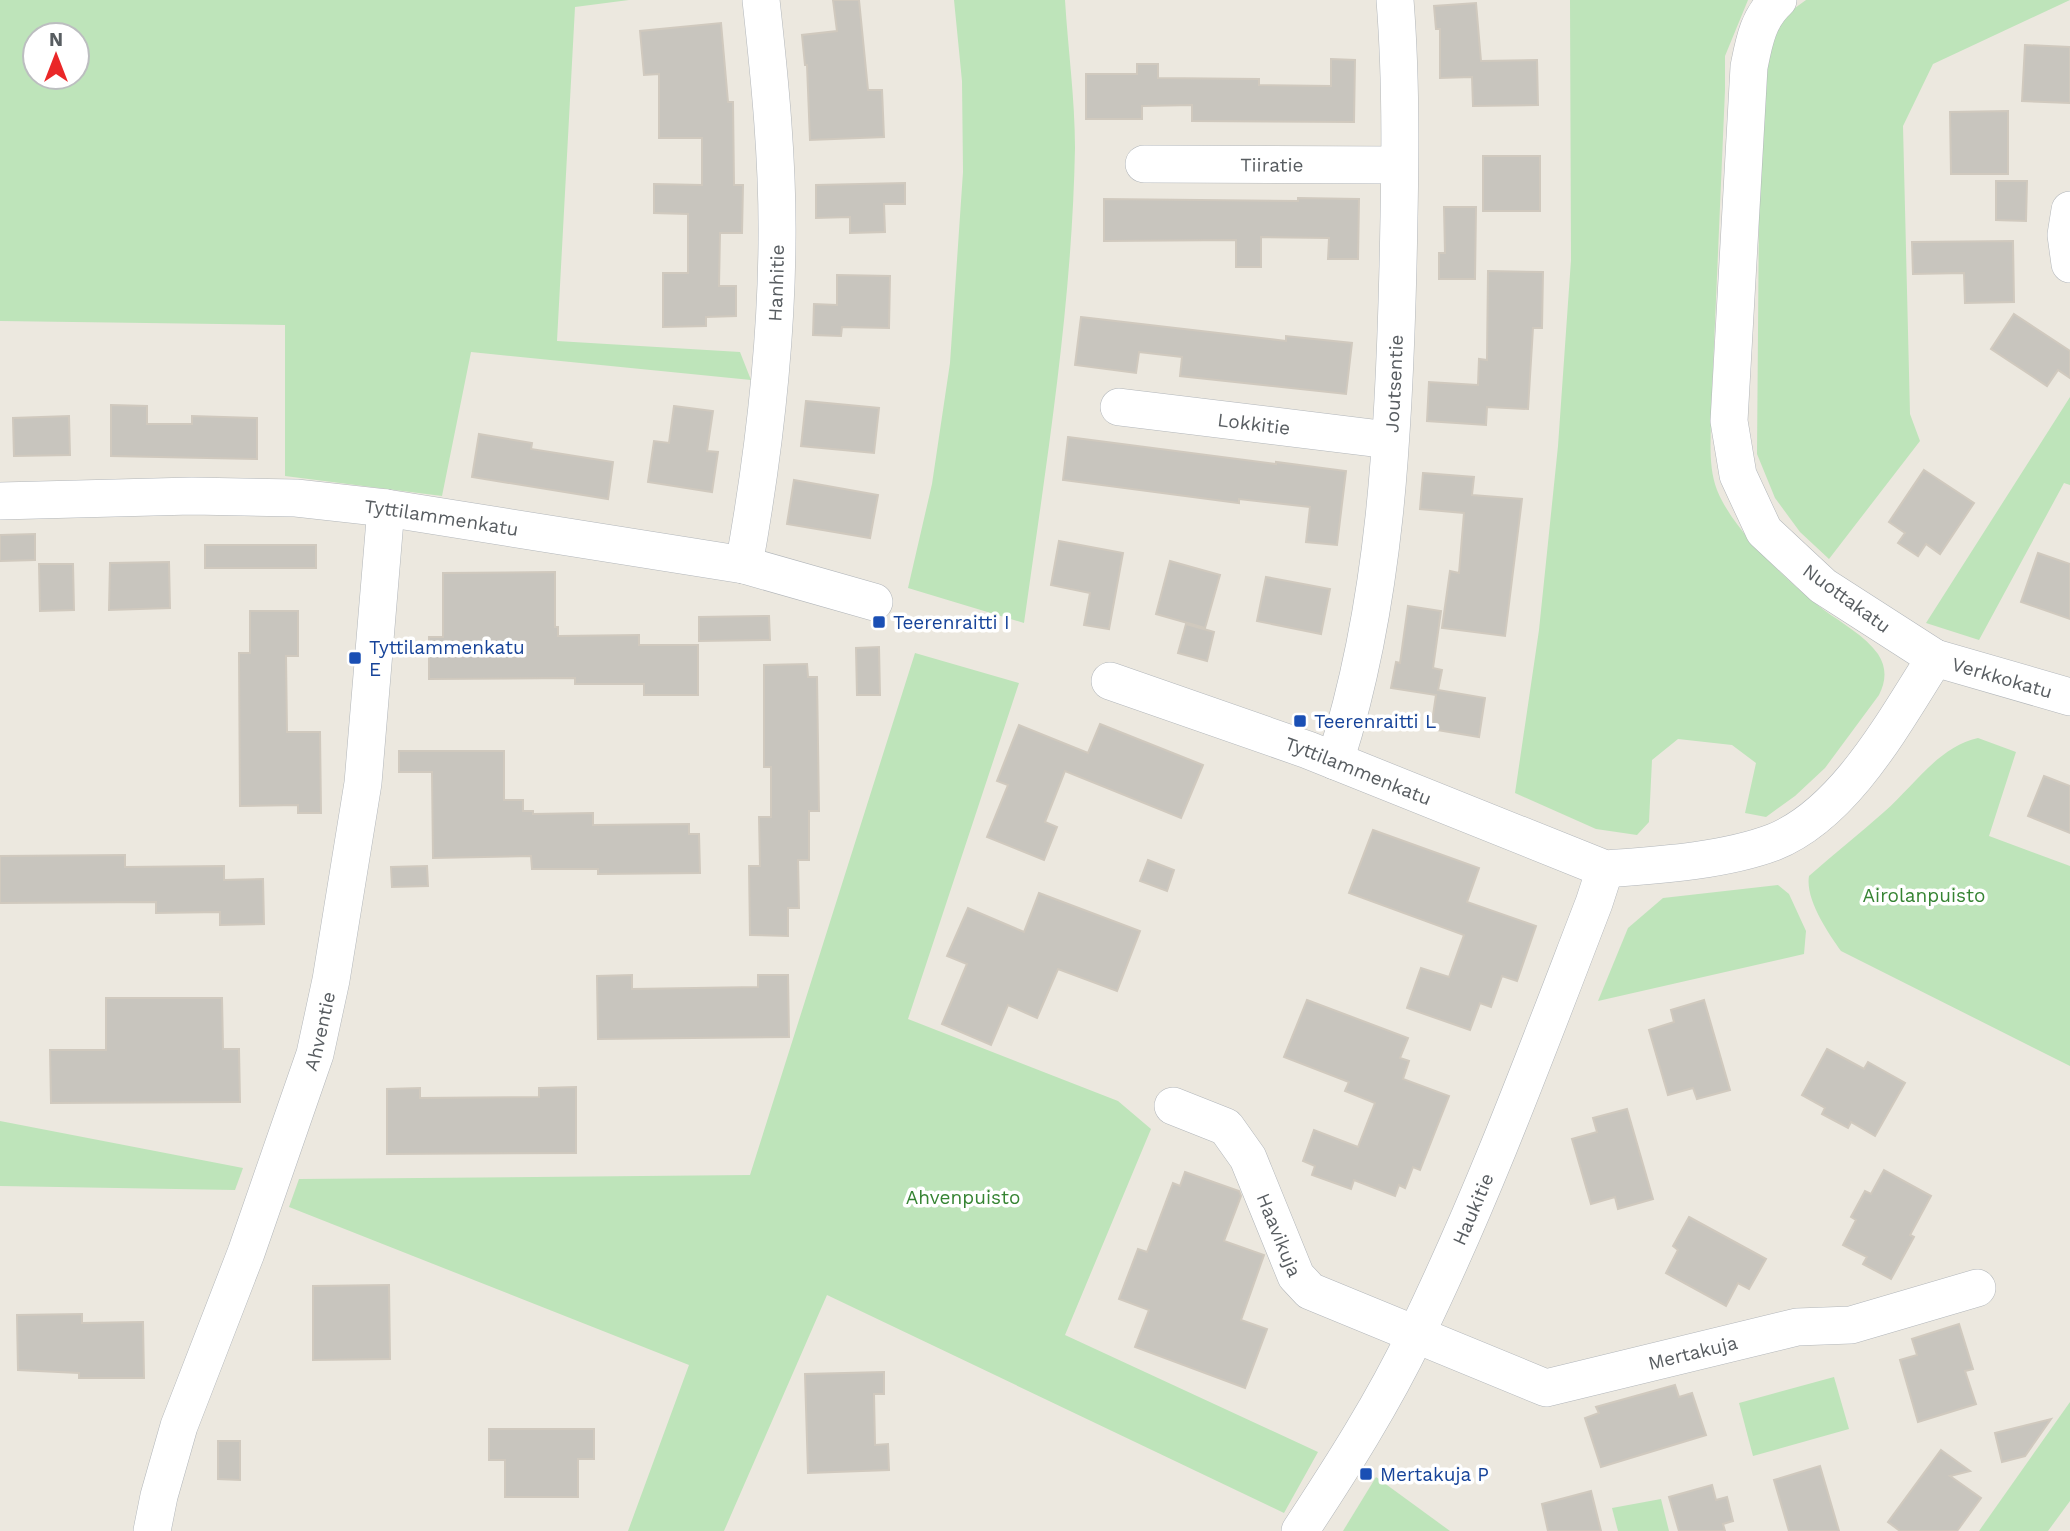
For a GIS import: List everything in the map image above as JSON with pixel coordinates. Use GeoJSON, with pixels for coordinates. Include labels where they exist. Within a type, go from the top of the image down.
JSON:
{"type":"FeatureCollection","features":[{"type":"Feature","properties":{"kind":"street","name":"Hanhitie"},"geometry":{"type":"LineString","coordinates":[[744,565],[756,495],[776,297],[776,170],[761,0]]}},
{"type":"Feature","properties":{"kind":"street","name":"Joutsentie"},"geometry":{"type":"LineString","coordinates":[[1335,761],[1367,631],[1384,512],[1390,440],[1396,331],[1399,165],[1395,0]]}},
{"type":"Feature","properties":{"kind":"street","name":"Nuottakatu"},"geometry":{"type":"LineString","coordinates":[[1778,0],[1768,9],[1755,35],[1749,67],[1729,421],[1738,475],[1763,531],[1824,586],[1935,658]]}},
{"type":"Feature","properties":{"kind":"street","name":"Tiiratie"},"geometry":{"type":"LineString","coordinates":[[1144,164],[1399,165]]}},
{"type":"Feature","properties":{"kind":"street"},"geometry":{"type":"LineString","coordinates":[[2070,210],[2066,235],[2070,264]]}},
{"type":"Feature","properties":{"kind":"street","name":"Lokkitie"},"geometry":{"type":"LineString","coordinates":[[1119,407],[1390,440]]}},
{"type":"Feature","properties":{"kind":"street","name":"Tyttilammenkatu"},"geometry":{"type":"LineString","coordinates":[[0,501],[192,496],[296,498],[386,508],[744,565],[874,602]]}},
{"type":"Feature","properties":{"kind":"street","name":"Ahventie"},"geometry":{"type":"LineString","coordinates":[[152,1531],[179,1426],[246,1253],[315,1054],[335,954],[363,783],[386,508]]}},
{"type":"Feature","properties":{"kind":"street","name":"Verkkokatu"},"geometry":{"type":"LineString","coordinates":[[1935,658],[2070,698]]}},
{"type":"Feature","properties":{"kind":"street"},"geometry":{"type":"LineString","coordinates":[[1605,869],[1702,859],[1775,841],[1795,830],[1831,803],[1847,785],[1881,741],[1935,658]]}},
{"type":"Feature","properties":{"kind":"street","name":"Tyttilammenkatu"},"geometry":{"type":"LineString","coordinates":[[1110,681],[1335,761],[1605,869]]}},
{"type":"Feature","properties":{"kind":"street","name":"Haukitie"},"geometry":{"type":"LineString","coordinates":[[1300,1531],[1373,1415],[1416,1334],[1508,1127],[1605,869]]}},
{"type":"Feature","properties":{"kind":"street","name":"Haavikuja"},"geometry":{"type":"LineString","coordinates":[[1173,1106],[1226,1127],[1248,1158],[1296,1276],[1310,1291],[1416,1334]]}},
{"type":"Feature","properties":{"kind":"street","name":"Mertakuja"},"geometry":{"type":"LineString","coordinates":[[1416,1334],[1546,1388],[1797,1327],[1851,1325],[1977,1288]]}},
{"type":"Feature","properties":{"kind":"green space"},"geometry":{"type":"Polygon","coordinates":[[[0,0],[629,0],[575,7],[557,341],[740,352],[751,380],[471,352],[442,496],[285,476],[285,325],[0,321],[0,0]]]}},
{"type":"Feature","properties":{"kind":"green space"},"geometry":{"type":"Polygon","coordinates":[[[954,0],[1065,0],[1075,130],[1073,208],[1057,386],[1024,623],[908,588],[932,484],[950,363],[963,172],[962,81],[954,0]]]}},
{"type":"Feature","properties":{"kind":"green space"},"geometry":{"type":"Polygon","coordinates":[[[1570,0],[1748,0],[1725,56],[1711,416],[1712,472],[1725,506],[1749,539],[1795,586],[1867,641],[1881,659],[1884,675],[1879,695],[1825,768],[1795,796],[1766,817],[1745,813],[1756,763],[1732,745],[1678,739],[1652,760],[1649,822],[1637,835],[1596,829],[1515,793],[1539,630],[1558,446],[1571,260],[1570,0]]]}},
{"type":"Feature","properties":{"kind":"green space"},"geometry":{"type":"Polygon","coordinates":[[[1806,0],[2070,0],[1933,64],[1903,126],[1910,414],[1920,441],[1829,559],[1800,532],[1775,498],[1757,454],[1759,206],[1766,72],[1773,36],[1788,13],[1806,0]]]}},
{"type":"Feature","properties":{"kind":"green space"},"geometry":{"type":"Polygon","coordinates":[[[2070,397],[2070,485],[2064,483],[1979,640],[1926,623],[2070,397]]]}},
{"type":"Feature","properties":{"kind":"green space","name":"Ahvenpuisto"},"geometry":{"type":"Polygon","coordinates":[[[915,653],[1019,683],[908,1019],[1118,1101],[1151,1129],[1065,1335],[1318,1452],[1284,1513],[827,1295],[724,1531],[628,1531],[689,1365],[289,1207],[299,1179],[750,1175],[915,653]]]}},
{"type":"Feature","properties":{"kind":"green space","name":"Airolanpuisto"},"geometry":{"type":"Polygon","coordinates":[[[1978,738],[2016,752],[1989,836],[2070,866],[2070,1066],[1841,951],[1810,895],[1809,876],[1884,812],[1939,759],[1964,743],[1978,738]]]}},
{"type":"Feature","properties":{"kind":"green space"},"geometry":{"type":"Polygon","coordinates":[[[1778,885],[1789,894],[1806,931],[1804,954],[1598,1001],[1628,928],[1663,898],[1778,885]]]}},
{"type":"Feature","properties":{"kind":"green space"},"geometry":{"type":"Polygon","coordinates":[[[0,1121],[243,1168],[235,1190],[0,1186],[0,1121]]]}},
{"type":"Feature","properties":{"kind":"green space"},"geometry":{"type":"Polygon","coordinates":[[[1834,1377],[1849,1429],[1753,1456],[1739,1403],[1834,1377]]]}},
{"type":"Feature","properties":{"kind":"green space"},"geometry":{"type":"Polygon","coordinates":[[[2070,1402],[2070,1501],[2048,1531],[1979,1531],[2070,1402]]]}},
{"type":"Feature","properties":{"kind":"green space"},"geometry":{"type":"Polygon","coordinates":[[[1376,1477],[1450,1531],[1343,1531],[1376,1477]]]}},
{"type":"Feature","properties":{"kind":"green space"},"geometry":{"type":"Polygon","coordinates":[[[1661,1499],[1669,1531],[1618,1531],[1612,1508],[1661,1499]]]}},
{"type":"Feature","properties":{"kind":"building"},"geometry":{"type":"Polygon","coordinates":[[[833,0],[859,0],[868,90],[882,90],[884,137],[810,140],[807,65],[802,35],[837,31],[833,0]]]}},
{"type":"Feature","properties":{"kind":"building"},"geometry":{"type":"Polygon","coordinates":[[[1476,3],[1481,61],[1537,60],[1538,105],[1473,106],[1472,77],[1440,78],[1440,29],[1436,29],[1434,6],[1476,3]]]}},
{"type":"Feature","properties":{"kind":"building"},"geometry":{"type":"Polygon","coordinates":[[[721,23],[728,102],[733,102],[734,185],[743,185],[742,233],[720,233],[719,286],[736,286],[736,316],[706,317],[706,326],[663,327],[663,273],[688,273],[688,214],[654,213],[654,184],[702,185],[702,138],[659,138],[659,74],[644,75],[640,31],[721,23]]]}},
{"type":"Feature","properties":{"kind":"building"},"geometry":{"type":"Polygon","coordinates":[[[2025,45],[2070,47],[2070,103],[2022,101],[2025,45]]]}},
{"type":"Feature","properties":{"kind":"building"},"geometry":{"type":"Polygon","coordinates":[[[1331,59],[1355,60],[1354,122],[1192,121],[1192,105],[1142,106],[1142,119],[1086,119],[1086,74],[1137,74],[1137,64],[1158,64],[1158,78],[1259,79],[1259,85],[1331,86],[1331,59]]]}},
{"type":"Feature","properties":{"kind":"building"},"geometry":{"type":"Polygon","coordinates":[[[2008,111],[2008,174],[1951,174],[1950,112],[2008,111]]]}},
{"type":"Feature","properties":{"kind":"building"},"geometry":{"type":"Polygon","coordinates":[[[1483,156],[1540,156],[1540,211],[1483,211],[1483,156]]]}},
{"type":"Feature","properties":{"kind":"building"},"geometry":{"type":"Polygon","coordinates":[[[1996,181],[2027,181],[2026,221],[1996,220],[1996,181]]]}},
{"type":"Feature","properties":{"kind":"building"},"geometry":{"type":"Polygon","coordinates":[[[905,183],[905,204],[884,204],[885,232],[850,233],[850,217],[816,218],[816,185],[905,183]]]}},
{"type":"Feature","properties":{"kind":"building"},"geometry":{"type":"Polygon","coordinates":[[[1298,198],[1359,199],[1358,259],[1328,259],[1329,238],[1261,237],[1261,267],[1236,267],[1236,240],[1104,241],[1104,199],[1298,201],[1298,198]]]}},
{"type":"Feature","properties":{"kind":"building"},"geometry":{"type":"Polygon","coordinates":[[[1444,207],[1476,207],[1475,279],[1439,279],[1439,253],[1445,253],[1444,207]]]}},
{"type":"Feature","properties":{"kind":"building"},"geometry":{"type":"Polygon","coordinates":[[[2013,241],[2014,302],[1965,303],[1964,273],[1913,274],[1912,242],[2013,241]]]}},
{"type":"Feature","properties":{"kind":"building"},"geometry":{"type":"Polygon","coordinates":[[[1488,271],[1543,272],[1542,328],[1533,328],[1528,409],[1487,407],[1486,425],[1427,421],[1429,382],[1478,385],[1479,359],[1487,360],[1488,271]]]}},
{"type":"Feature","properties":{"kind":"building"},"geometry":{"type":"Polygon","coordinates":[[[837,275],[890,276],[889,328],[842,327],[841,336],[813,335],[814,304],[837,305],[837,275]]]}},
{"type":"Feature","properties":{"kind":"building"},"geometry":{"type":"Polygon","coordinates":[[[2014,314],[2070,351],[2070,378],[2058,370],[2047,386],[1991,349],[2014,314]]]}},
{"type":"Feature","properties":{"kind":"building"},"geometry":{"type":"Polygon","coordinates":[[[1081,317],[1286,341],[1286,336],[1352,343],[1346,394],[1180,376],[1182,357],[1139,352],[1136,373],[1075,365],[1081,317]]]}},
{"type":"Feature","properties":{"kind":"building"},"geometry":{"type":"Polygon","coordinates":[[[806,401],[879,408],[874,453],[801,446],[806,401]]]}},
{"type":"Feature","properties":{"kind":"building"},"geometry":{"type":"Polygon","coordinates":[[[111,405],[147,406],[147,424],[192,424],[192,416],[257,418],[257,459],[111,456],[111,405]]]}},
{"type":"Feature","properties":{"kind":"building"},"geometry":{"type":"Polygon","coordinates":[[[674,406],[713,411],[707,451],[718,452],[712,492],[648,482],[654,441],[669,443],[674,406]]]}},
{"type":"Feature","properties":{"kind":"building"},"geometry":{"type":"Polygon","coordinates":[[[69,416],[70,455],[14,456],[13,418],[69,416]]]}},
{"type":"Feature","properties":{"kind":"building"},"geometry":{"type":"Polygon","coordinates":[[[479,434],[532,443],[531,449],[613,462],[608,499],[472,477],[479,434]]]}},
{"type":"Feature","properties":{"kind":"building"},"geometry":{"type":"Polygon","coordinates":[[[1068,437],[1346,471],[1337,545],[1306,542],[1310,507],[1239,499],[1239,503],[1063,480],[1068,437]]]}},
{"type":"Feature","properties":{"kind":"building"},"geometry":{"type":"Polygon","coordinates":[[[1924,470],[1974,503],[1940,554],[1926,544],[1918,556],[1898,543],[1905,533],[1889,522],[1924,470]]]}},
{"type":"Feature","properties":{"kind":"building"},"geometry":{"type":"Polygon","coordinates":[[[1423,473],[1474,477],[1472,495],[1522,499],[1505,636],[1442,628],[1450,571],[1459,573],[1464,513],[1420,509],[1423,473]]]}},
{"type":"Feature","properties":{"kind":"building"},"geometry":{"type":"Polygon","coordinates":[[[794,480],[878,495],[870,538],[787,524],[794,480]]]}},
{"type":"Feature","properties":{"kind":"building"},"geometry":{"type":"Polygon","coordinates":[[[35,534],[35,560],[0,561],[0,535],[35,534]]]}},
{"type":"Feature","properties":{"kind":"building"},"geometry":{"type":"Polygon","coordinates":[[[1059,541],[1123,553],[1109,629],[1084,625],[1090,593],[1051,585],[1059,541]]]}},
{"type":"Feature","properties":{"kind":"building"},"geometry":{"type":"Polygon","coordinates":[[[205,545],[316,545],[316,568],[205,568],[205,545]]]}},
{"type":"Feature","properties":{"kind":"building"},"geometry":{"type":"Polygon","coordinates":[[[2038,553],[2070,564],[2070,619],[2021,602],[2038,553]]]}},
{"type":"Feature","properties":{"kind":"building"},"geometry":{"type":"Polygon","coordinates":[[[1170,561],[1220,575],[1205,628],[1156,614],[1170,561]]]}},
{"type":"Feature","properties":{"kind":"building"},"geometry":{"type":"Polygon","coordinates":[[[169,562],[170,608],[109,610],[110,563],[169,562]]]}},
{"type":"Feature","properties":{"kind":"building"},"geometry":{"type":"Polygon","coordinates":[[[39,564],[73,564],[74,610],[40,611],[39,564]]]}},
{"type":"Feature","properties":{"kind":"building"},"geometry":{"type":"Polygon","coordinates":[[[555,572],[555,627],[558,627],[558,636],[639,635],[639,645],[698,645],[698,695],[644,695],[644,684],[575,684],[575,678],[429,679],[429,637],[443,637],[443,573],[555,572]]]}},
{"type":"Feature","properties":{"kind":"building"},"geometry":{"type":"Polygon","coordinates":[[[1266,577],[1330,589],[1321,634],[1257,621],[1266,577]]]}},
{"type":"Feature","properties":{"kind":"building"},"geometry":{"type":"Polygon","coordinates":[[[1408,606],[1441,611],[1433,668],[1442,670],[1438,690],[1485,698],[1479,737],[1431,729],[1436,695],[1391,688],[1396,662],[1400,663],[1408,606]]]}},
{"type":"Feature","properties":{"kind":"building"},"geometry":{"type":"Polygon","coordinates":[[[250,611],[298,611],[298,656],[286,656],[287,732],[320,732],[321,813],[298,813],[298,805],[240,806],[239,653],[250,653],[250,611]]]}},
{"type":"Feature","properties":{"kind":"building"},"geometry":{"type":"Polygon","coordinates":[[[769,616],[770,640],[699,641],[699,617],[769,616]]]}},
{"type":"Feature","properties":{"kind":"building"},"geometry":{"type":"Polygon","coordinates":[[[1186,624],[1214,632],[1207,661],[1178,653],[1186,624]]]}},
{"type":"Feature","properties":{"kind":"building"},"geometry":{"type":"Polygon","coordinates":[[[879,647],[880,695],[857,695],[856,648],[879,647]]]}},
{"type":"Feature","properties":{"kind":"building"},"geometry":{"type":"Polygon","coordinates":[[[807,664],[808,677],[817,677],[819,811],[809,811],[809,860],[798,860],[799,908],[788,908],[788,936],[750,935],[749,866],[760,866],[759,817],[771,817],[771,767],[764,767],[764,665],[807,664]]]}},
{"type":"Feature","properties":{"kind":"building"},"geometry":{"type":"Polygon","coordinates":[[[1100,724],[1203,765],[1181,818],[1065,771],[1045,822],[1057,827],[1044,860],[987,837],[1008,785],[997,781],[1019,725],[1088,753],[1100,724]]]}},
{"type":"Feature","properties":{"kind":"building"},"geometry":{"type":"Polygon","coordinates":[[[399,751],[504,751],[504,800],[523,800],[523,811],[533,811],[533,814],[593,813],[593,825],[689,824],[689,834],[699,834],[700,873],[598,874],[598,869],[532,869],[531,856],[433,858],[432,772],[399,772],[399,751]]]}},
{"type":"Feature","properties":{"kind":"building"},"geometry":{"type":"Polygon","coordinates":[[[2044,776],[2070,786],[2070,833],[2028,816],[2044,776]]]}},
{"type":"Feature","properties":{"kind":"building"},"geometry":{"type":"Polygon","coordinates":[[[1373,830],[1479,868],[1467,902],[1536,926],[1517,981],[1502,976],[1491,1007],[1480,1003],[1470,1030],[1407,1008],[1421,968],[1449,977],[1464,935],[1349,893],[1373,830]]]}},
{"type":"Feature","properties":{"kind":"building"},"geometry":{"type":"Polygon","coordinates":[[[125,855],[125,867],[224,866],[224,880],[263,879],[264,924],[220,925],[220,912],[156,913],[156,902],[0,903],[0,856],[125,855]]]}},
{"type":"Feature","properties":{"kind":"building"},"geometry":{"type":"Polygon","coordinates":[[[1148,860],[1174,870],[1167,891],[1140,881],[1148,860]]]}},
{"type":"Feature","properties":{"kind":"building"},"geometry":{"type":"Polygon","coordinates":[[[427,866],[428,886],[392,887],[391,867],[427,866]]]}},
{"type":"Feature","properties":{"kind":"building"},"geometry":{"type":"Polygon","coordinates":[[[1039,893],[1140,931],[1117,991],[1058,969],[1037,1018],[1008,1005],[991,1045],[942,1024],[967,964],[947,956],[968,908],[1024,932],[1039,893]]]}},
{"type":"Feature","properties":{"kind":"building"},"geometry":{"type":"Polygon","coordinates":[[[632,975],[632,989],[758,987],[758,975],[788,975],[789,1037],[598,1039],[597,976],[632,975]]]}},
{"type":"Feature","properties":{"kind":"building"},"geometry":{"type":"Polygon","coordinates":[[[106,998],[222,998],[223,1049],[239,1049],[240,1102],[51,1103],[50,1050],[106,1050],[106,998]]]}},
{"type":"Feature","properties":{"kind":"building"},"geometry":{"type":"Polygon","coordinates":[[[1307,1000],[1408,1038],[1400,1058],[1409,1061],[1403,1079],[1449,1096],[1420,1170],[1413,1167],[1405,1188],[1399,1185],[1395,1196],[1354,1180],[1351,1189],[1312,1175],[1315,1166],[1303,1161],[1314,1130],[1358,1147],[1375,1103],[1345,1091],[1349,1082],[1284,1057],[1307,1000]]]}},
{"type":"Feature","properties":{"kind":"building"},"geometry":{"type":"Polygon","coordinates":[[[1704,1000],[1730,1090],[1697,1099],[1693,1088],[1668,1095],[1649,1030],[1674,1022],[1671,1010],[1704,1000]]]}},
{"type":"Feature","properties":{"kind":"building"},"geometry":{"type":"Polygon","coordinates":[[[1827,1049],[1864,1069],[1868,1062],[1905,1083],[1875,1136],[1851,1122],[1848,1128],[1822,1114],[1825,1108],[1802,1095],[1827,1049]]]}},
{"type":"Feature","properties":{"kind":"building"},"geometry":{"type":"Polygon","coordinates":[[[576,1087],[576,1153],[387,1154],[387,1089],[420,1088],[420,1098],[539,1097],[539,1088],[576,1087]]]}},
{"type":"Feature","properties":{"kind":"building"},"geometry":{"type":"Polygon","coordinates":[[[1627,1109],[1653,1199],[1618,1209],[1615,1197],[1591,1204],[1572,1139],[1597,1132],[1593,1118],[1627,1109]]]}},
{"type":"Feature","properties":{"kind":"building"},"geometry":{"type":"Polygon","coordinates":[[[1884,1170],[1931,1196],[1910,1235],[1914,1237],[1891,1279],[1863,1264],[1867,1257],[1843,1245],[1856,1220],[1851,1217],[1865,1191],[1871,1194],[1884,1170]]]}},
{"type":"Feature","properties":{"kind":"building"},"geometry":{"type":"Polygon","coordinates":[[[1185,1172],[1239,1191],[1241,1196],[1224,1241],[1264,1255],[1241,1320],[1267,1329],[1245,1388],[1135,1347],[1149,1310],[1119,1299],[1138,1249],[1147,1252],[1173,1183],[1180,1186],[1185,1172]]]}},
{"type":"Feature","properties":{"kind":"building"},"geometry":{"type":"Polygon","coordinates":[[[1689,1217],[1766,1259],[1749,1289],[1738,1283],[1726,1306],[1666,1273],[1678,1250],[1673,1246],[1689,1217]]]}},
{"type":"Feature","properties":{"kind":"building"},"geometry":{"type":"Polygon","coordinates":[[[389,1285],[390,1359],[313,1360],[313,1286],[389,1285]]]}},
{"type":"Feature","properties":{"kind":"building"},"geometry":{"type":"Polygon","coordinates":[[[82,1314],[82,1323],[143,1322],[144,1378],[79,1378],[79,1373],[18,1370],[17,1315],[82,1314]]]}},
{"type":"Feature","properties":{"kind":"building"},"geometry":{"type":"Polygon","coordinates":[[[1959,1324],[1973,1369],[1965,1371],[1976,1404],[1918,1422],[1900,1360],[1917,1355],[1912,1339],[1959,1324]]]}},
{"type":"Feature","properties":{"kind":"building"},"geometry":{"type":"Polygon","coordinates":[[[884,1372],[884,1394],[874,1394],[875,1445],[888,1444],[889,1470],[808,1473],[805,1374],[884,1372]]]}},
{"type":"Feature","properties":{"kind":"building"},"geometry":{"type":"Polygon","coordinates":[[[1675,1385],[1679,1397],[1692,1393],[1706,1435],[1601,1467],[1585,1418],[1599,1413],[1596,1407],[1675,1385]]]}},
{"type":"Feature","properties":{"kind":"building"},"geometry":{"type":"Polygon","coordinates":[[[2051,1419],[2025,1456],[2002,1462],[1995,1433],[2051,1419]]]}},
{"type":"Feature","properties":{"kind":"building"},"geometry":{"type":"Polygon","coordinates":[[[489,1429],[594,1429],[594,1459],[578,1459],[578,1497],[505,1497],[505,1460],[489,1460],[489,1429]]]}},
{"type":"Feature","properties":{"kind":"building"},"geometry":{"type":"Polygon","coordinates":[[[218,1441],[240,1441],[240,1480],[218,1479],[218,1441]]]}},
{"type":"Feature","properties":{"kind":"building"},"geometry":{"type":"Polygon","coordinates":[[[1941,1450],[1970,1471],[1950,1476],[1981,1498],[1957,1531],[1900,1531],[1888,1522],[1941,1450]]]}},
{"type":"Feature","properties":{"kind":"building"},"geometry":{"type":"Polygon","coordinates":[[[1820,1466],[1839,1531],[1789,1531],[1774,1480],[1820,1466]]]}},
{"type":"Feature","properties":{"kind":"building"},"geometry":{"type":"Polygon","coordinates":[[[1712,1485],[1716,1500],[1727,1497],[1733,1521],[1723,1524],[1725,1531],[1679,1531],[1669,1497],[1712,1485]]]}},
{"type":"Feature","properties":{"kind":"building"},"geometry":{"type":"Polygon","coordinates":[[[1591,1491],[1601,1531],[1548,1531],[1542,1504],[1591,1491]]]}},
{"type":"Feature","properties":{"kind":"place","name":"Teerenraitti I"},"geometry":{"type":"Point","coordinates":[879,622]}},
{"type":"Feature","properties":{"kind":"place","name":"Tyttilammenkatu E"},"geometry":{"type":"Point","coordinates":[355,658]}},
{"type":"Feature","properties":{"kind":"place","name":"Teerenraitti L"},"geometry":{"type":"Point","coordinates":[1300,721]}},
{"type":"Feature","properties":{"kind":"place","name":"Mertakuja P"},"geometry":{"type":"Point","coordinates":[1366,1474]}}]}
